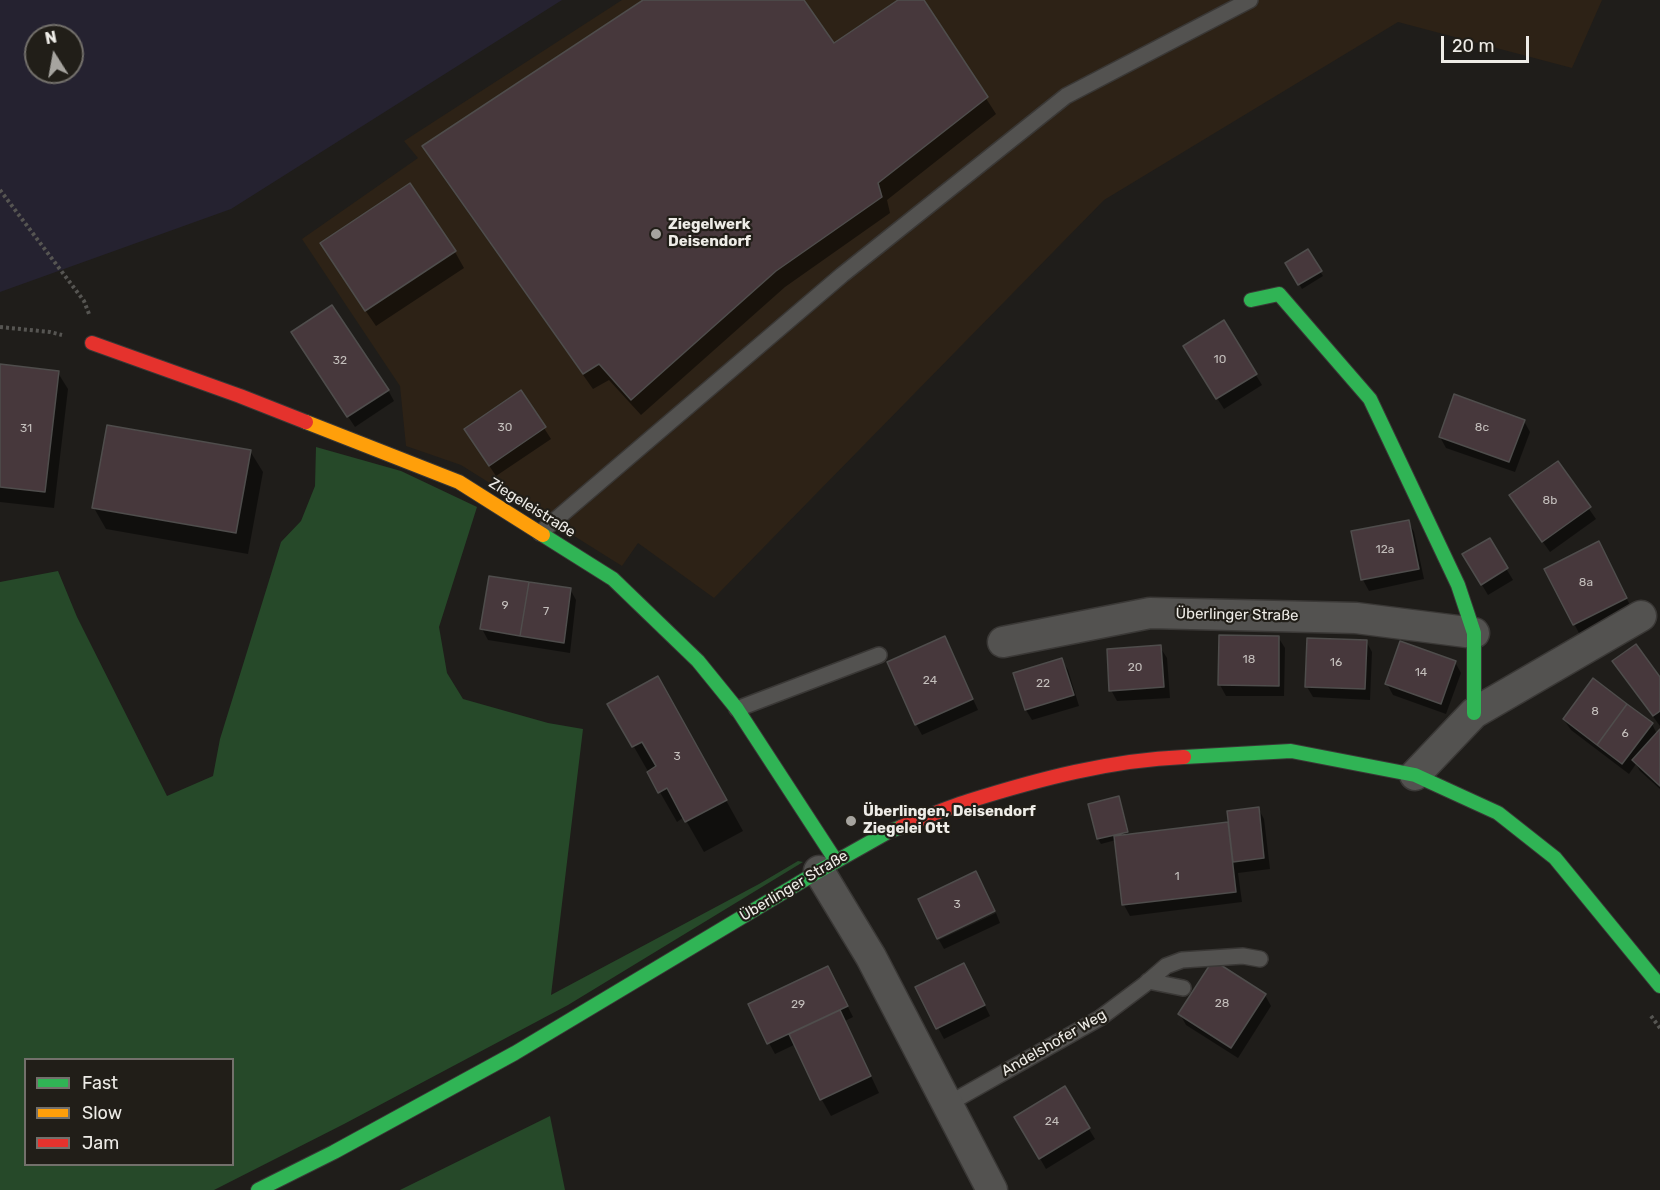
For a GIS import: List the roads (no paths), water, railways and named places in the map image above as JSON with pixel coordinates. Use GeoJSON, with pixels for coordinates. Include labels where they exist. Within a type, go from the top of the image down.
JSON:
{"type":"FeatureCollection","features":[{"type":"Feature","properties":{"kind":"main road"},"geometry":{"type":"LineString","coordinates":[[1251,300],[1279,294],[1370,399],[1458,585],[1473,633],[1474,714]]}},
{"type":"Feature","properties":{"kind":"main road","name":"Ziegeleistraße"},"geometry":{"type":"LineString","coordinates":[[97,344],[240,396],[459,482],[613,579],[698,662],[737,709],[828,866]]}},
{"type":"Feature","properties":{"kind":"main road","name":"Überlinger Straße"},"geometry":{"type":"LineString","coordinates":[[258,1190],[334,1152],[515,1053],[888,832],[968,801],[1083,769],[1156,758],[1291,751],[1415,775],[1498,813],[1555,858],[1660,986]]}},
{"type":"Feature","properties":{"kind":"street","name":"Überlinger Straße"},"geometry":{"type":"LineString","coordinates":[[1003,642],[1150,613],[1356,618],[1473,633]]}},
{"type":"Feature","properties":{"kind":"street"},"geometry":{"type":"LineString","coordinates":[[1415,775],[1474,714],[1641,616]]}},
{"type":"Feature","properties":{"kind":"street"},"geometry":{"type":"LineString","coordinates":[[828,866],[871,957],[992,1190]]}},
{"type":"Feature","properties":{"kind":"lane"},"geometry":{"type":"LineString","coordinates":[[540,533],[842,275],[1066,96],[1250,0]]}},
{"type":"Feature","properties":{"kind":"lane"},"geometry":{"type":"LineString","coordinates":[[737,709],[879,655]]}},
{"type":"Feature","properties":{"kind":"lane","name":"Andelshofer Weg"},"geometry":{"type":"LineString","coordinates":[[948,1104],[1100,1018],[1166,966],[1182,960],[1244,956],[1260,959]]}},
{"type":"Feature","properties":{"kind":"lane"},"geometry":{"type":"LineString","coordinates":[[1148,981],[1183,988]]}},
{"type":"Feature","properties":{"kind":"place","name":"Ziegelwerk Deisendorf"},"geometry":{"type":"Point","coordinates":[656,234]}},
{"type":"Feature","properties":{"kind":"place","name":"Überlingen, Deisendorf Ziegelei Ott"},"geometry":{"type":"Point","coordinates":[851,821]}}]}
